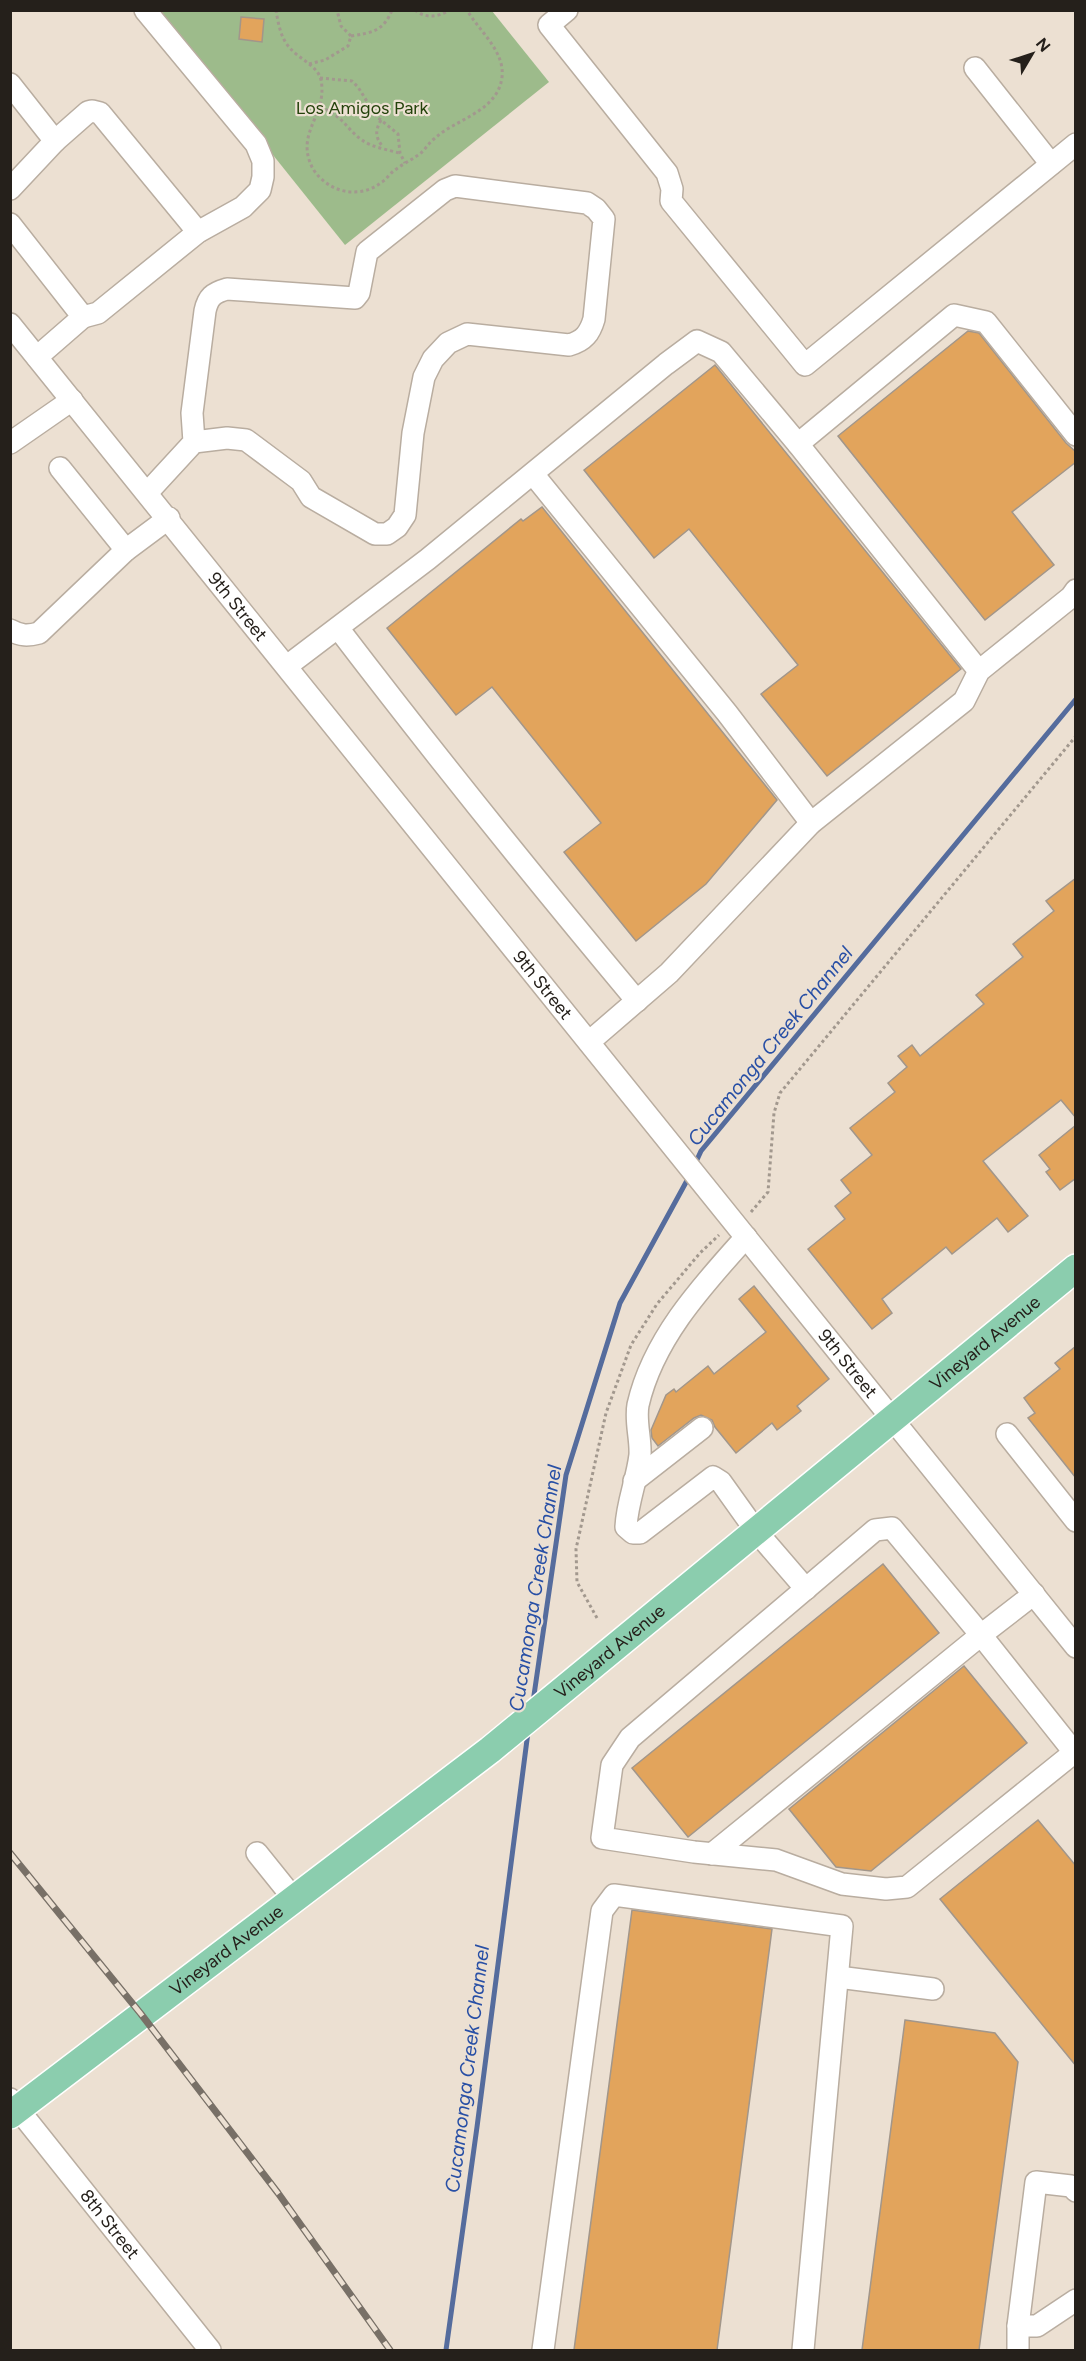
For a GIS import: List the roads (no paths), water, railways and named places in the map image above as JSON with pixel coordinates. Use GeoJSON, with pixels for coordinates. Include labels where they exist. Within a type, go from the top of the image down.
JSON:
{"type":"FeatureCollection","features":[{"type":"Feature","properties":{"kind":"main road","name":"Vineyard Avenue"},"geometry":{"type":"LineString","coordinates":[[13,2108],[490,1750],[892,1417],[1076,1268]]}},
{"type":"Feature","properties":{"kind":"street"},"geometry":{"type":"LineString","coordinates":[[38,357],[83,317],[98,313],[198,232],[243,207],[260,190],[263,162],[256,144],[145,10]]}},
{"type":"Feature","properties":{"kind":"street"},"geometry":{"type":"LineString","coordinates":[[567,10],[549,25],[667,173],[672,189],[671,201],[805,365],[1076,144]]}},
{"type":"Feature","properties":{"kind":"street"},"geometry":{"type":"LineString","coordinates":[[975,68],[1051,164]]}},
{"type":"Feature","properties":{"kind":"street"},"geometry":{"type":"LineString","coordinates":[[10,84],[55,141]]}},
{"type":"Feature","properties":{"kind":"street"},"geometry":{"type":"LineString","coordinates":[[10,189],[55,141],[92,111],[100,113],[198,232]]}},
{"type":"Feature","properties":{"kind":"street"},"geometry":{"type":"LineString","coordinates":[[148,492],[194,441],[227,438],[246,440],[301,481],[311,496],[375,534],[387,534],[397,527],[405,515],[414,433],[424,377],[433,359],[448,343],[467,334],[569,345],[580,342],[590,331],[594,319],[604,219],[587,203],[455,186],[445,190],[367,252],[360,293],[355,298],[227,289],[215,293],[208,299],[205,311],[192,413],[194,441]]}},
{"type":"Feature","properties":{"kind":"street"},"geometry":{"type":"LineString","coordinates":[[10,224],[83,317]]}},
{"type":"Feature","properties":{"kind":"street"},"geometry":{"type":"LineString","coordinates":[[798,444],[954,315],[986,322],[1076,435]]}},
{"type":"Feature","properties":{"kind":"street","name":"9th Street"},"geometry":{"type":"LineString","coordinates":[[10,324],[148,492],[1076,1647]]}},
{"type":"Feature","properties":{"kind":"street"},"geometry":{"type":"LineString","coordinates":[[287,666],[533,474],[697,341],[721,352],[798,444],[979,671]]}},
{"type":"Feature","properties":{"kind":"street"},"geometry":{"type":"LineString","coordinates":[[10,443],[72,400]]}},
{"type":"Feature","properties":{"kind":"street"},"geometry":{"type":"LineString","coordinates":[[60,468],[126,550]]}},
{"type":"Feature","properties":{"kind":"street"},"geometry":{"type":"LineString","coordinates":[[533,474],[727,713],[811,823]]}},
{"type":"Feature","properties":{"kind":"street"},"geometry":{"type":"LineString","coordinates":[[10,630],[18,635],[29,636],[39,633],[126,550],[169,519]]}},
{"type":"Feature","properties":{"kind":"street"},"geometry":{"type":"LineString","coordinates":[[589,1042],[669,973],[811,823],[964,701],[979,671],[1071,597],[1076,590]]}},
{"type":"Feature","properties":{"kind":"street"},"geometry":{"type":"LineString","coordinates":[[338,628],[421,737],[637,1001]]}},
{"type":"Feature","properties":{"kind":"street"},"geometry":{"type":"LineString","coordinates":[[746,1237],[682,1312],[649,1372],[638,1407],[640,1456],[626,1527],[633,1533],[640,1533],[713,1477],[721,1482],[756,1531],[806,1589]]}},
{"type":"Feature","properties":{"kind":"street"},"geometry":{"type":"LineString","coordinates":[[634,1482],[702,1428]]}},
{"type":"Feature","properties":{"kind":"street"},"geometry":{"type":"LineString","coordinates":[[1007,1434],[1076,1521]]}},
{"type":"Feature","properties":{"kind":"street"},"geometry":{"type":"LineString","coordinates":[[892,1528],[981,1635],[1075,1751],[907,1887],[886,1889],[842,1884],[776,1860],[712,1854],[602,1838],[612,1766],[630,1738],[875,1530],[892,1528]]}},
{"type":"Feature","properties":{"kind":"street"},"geometry":{"type":"LineString","coordinates":[[712,1854],[1034,1594]]}},
{"type":"Feature","properties":{"kind":"street"},"geometry":{"type":"LineString","coordinates":[[257,1853],[294,1899]]}},
{"type":"Feature","properties":{"kind":"street"},"geometry":{"type":"LineString","coordinates":[[543,2350],[603,1911],[614,1895],[842,1926],[803,2350]]}},
{"type":"Feature","properties":{"kind":"street"},"geometry":{"type":"LineString","coordinates":[[838,1977],[933,1989]]}},
{"type":"Feature","properties":{"kind":"street","name":"8th Street"},"geometry":{"type":"LineString","coordinates":[[13,2108],[210,2350]]}},
{"type":"Feature","properties":{"kind":"street"},"geometry":{"type":"LineString","coordinates":[[1018,2350],[1018,2326],[1036,2182],[1071,2186],[1076,2191]]}},
{"type":"Feature","properties":{"kind":"street"},"geometry":{"type":"LineString","coordinates":[[1018,2326],[1037,2326],[1076,2300]]}},
{"type":"Feature","properties":{"kind":"waterway","name":"Cucamonga Creek Channel"},"geometry":{"type":"LineString","coordinates":[[695,1164],[701,1151],[1076,699]]}},
{"type":"Feature","properties":{"kind":"waterway","name":"Cucamonga Creek Channel"},"geometry":{"type":"LineString","coordinates":[[533,1702],[566,1475],[620,1303],[690,1175]]}},
{"type":"Feature","properties":{"kind":"waterway","name":"Cucamonga Creek Channel"},"geometry":{"type":"LineString","coordinates":[[446,2350],[528,1732]]}},
{"type":"Feature","properties":{"kind":"railway"},"geometry":{"type":"LineString","coordinates":[[10,1853],[141,2014],[278,2193],[390,2350]]}},
{"type":"Feature","properties":{"kind":"park label","name":"Los Amigos Park"},"geometry":{"type":"Point","coordinates":[362,108]}}]}
